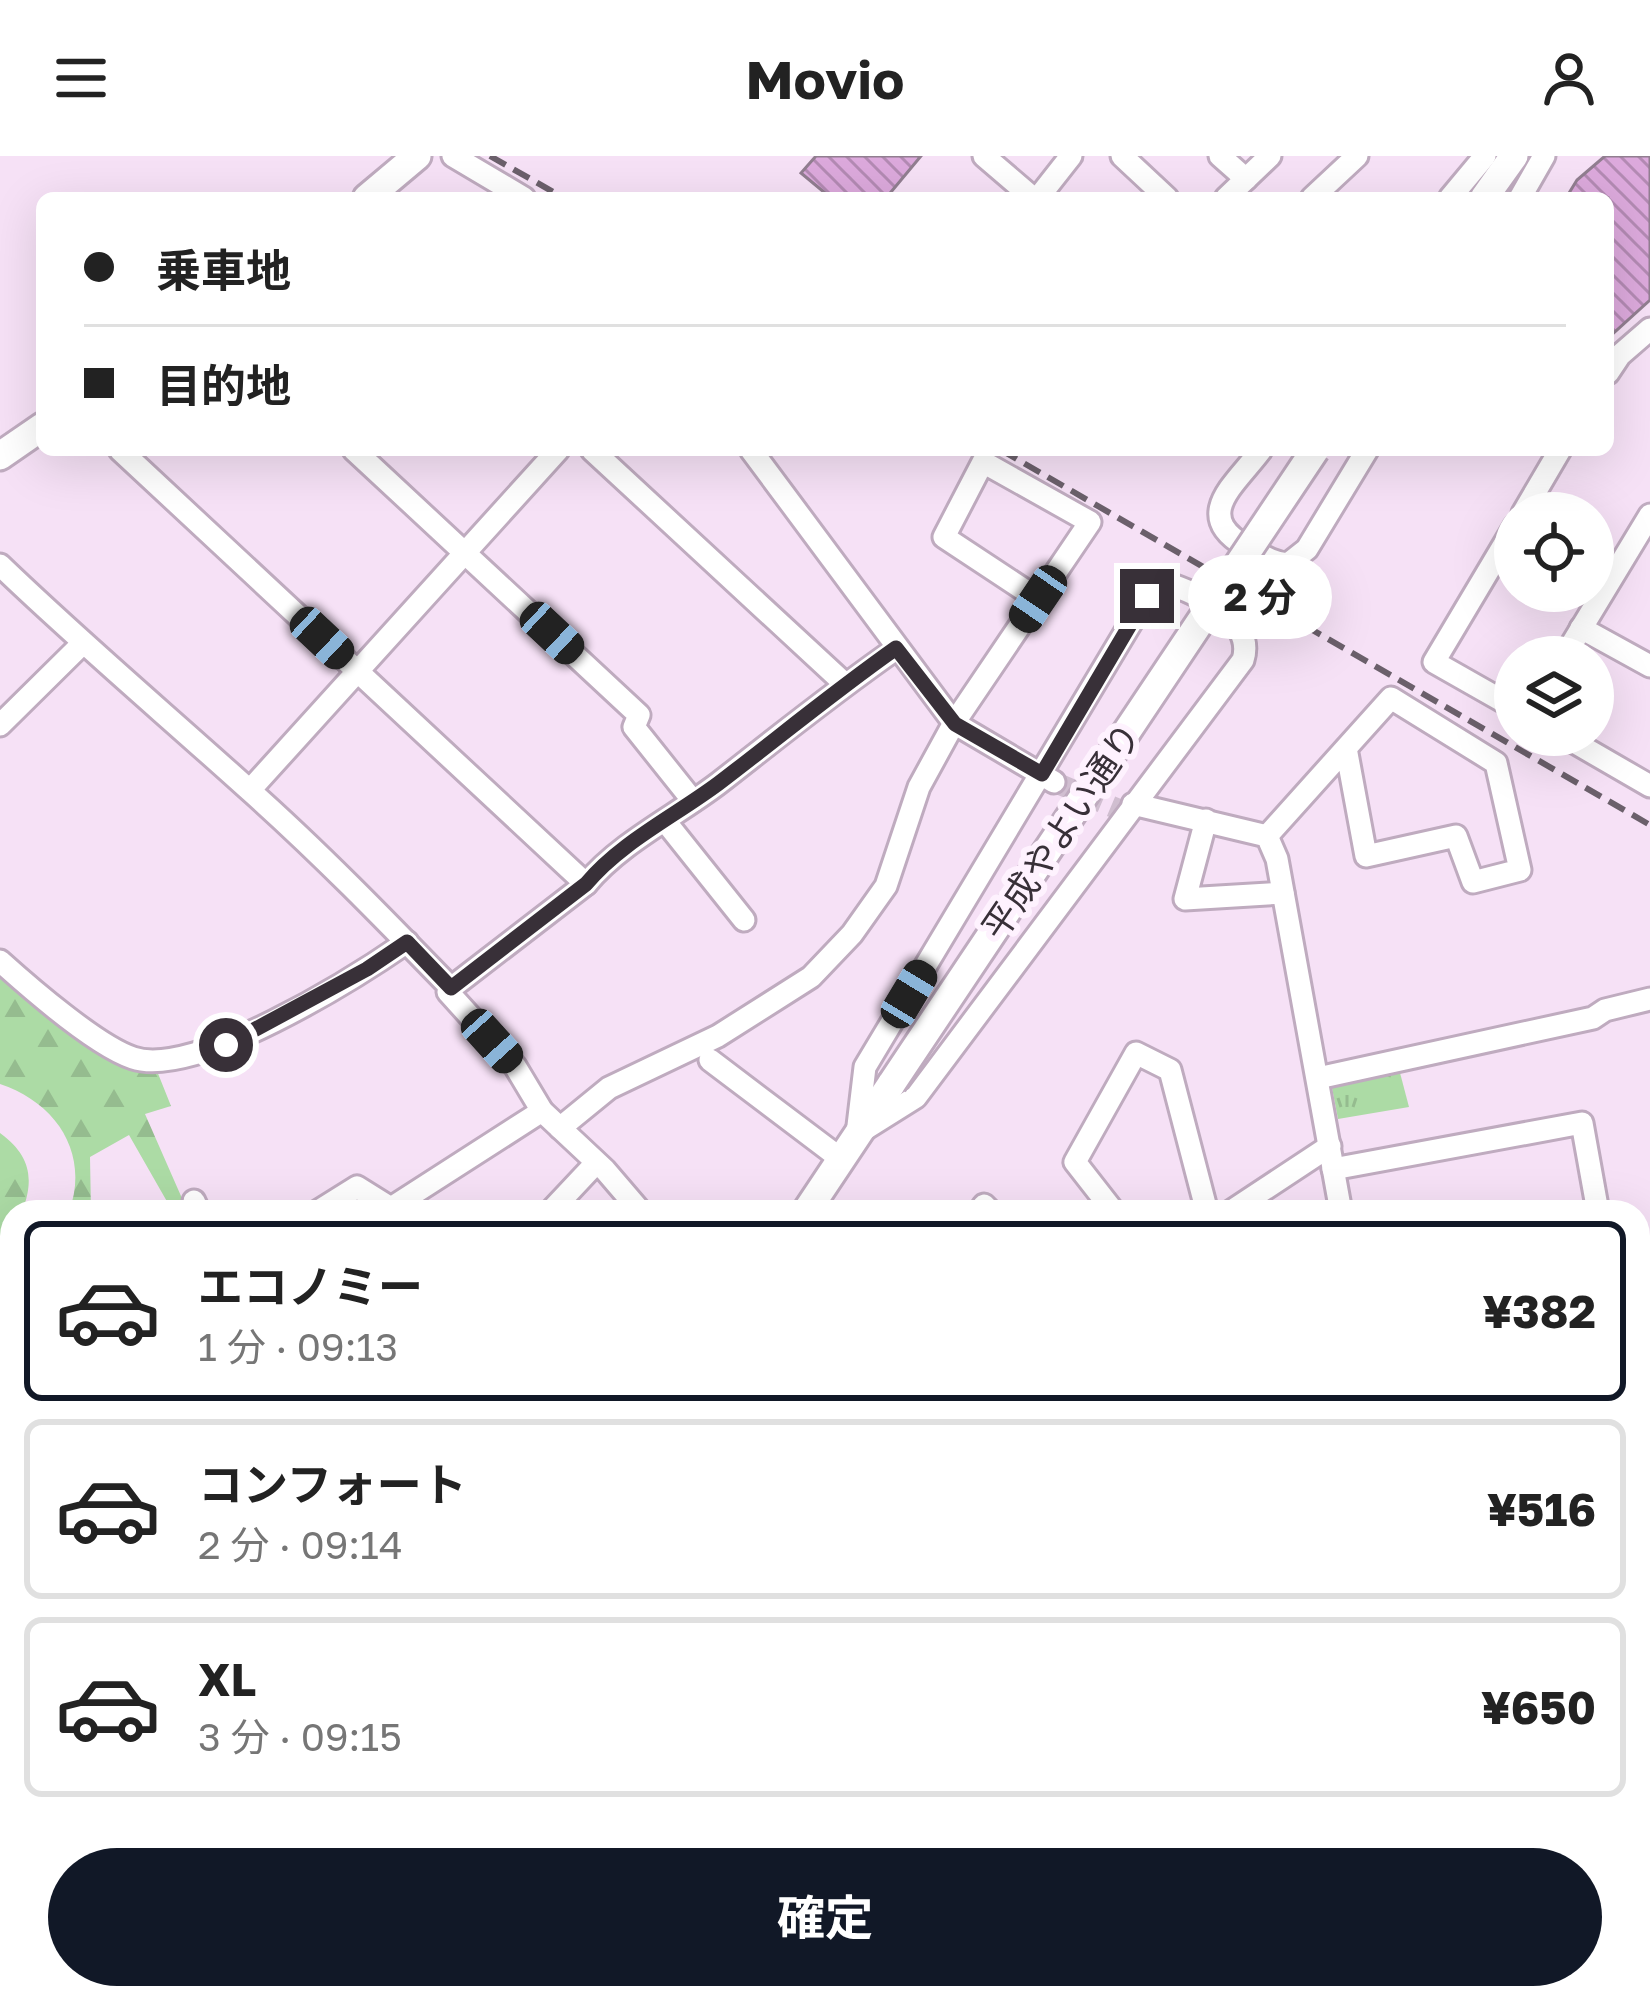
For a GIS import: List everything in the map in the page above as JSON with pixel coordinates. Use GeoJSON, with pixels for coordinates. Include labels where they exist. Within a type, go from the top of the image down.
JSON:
{"type":"FeatureCollection","features":[{"type":"Feature","properties":{"kind":"street"},"geometry":{"type":"LineString","coordinates":[[374,192],[417,156]]}},
{"type":"Feature","properties":{"kind":"street"},"geometry":{"type":"LineString","coordinates":[[453,156],[514,192]]}},
{"type":"Feature","properties":{"kind":"street"},"geometry":{"type":"LineString","coordinates":[[984,156],[1029,192]]}},
{"type":"Feature","properties":{"kind":"street"},"geometry":{"type":"LineString","coordinates":[[1041,192],[1071,156]]}},
{"type":"Feature","properties":{"kind":"street"},"geometry":{"type":"LineString","coordinates":[[1122,156],[1161,192]]}},
{"type":"Feature","properties":{"kind":"street"},"geometry":{"type":"LineString","coordinates":[[1220,156],[1246,179]]}},
{"type":"Feature","properties":{"kind":"street"},"geometry":{"type":"LineString","coordinates":[[1232,192],[1270,156]]}},
{"type":"Feature","properties":{"kind":"street"},"geometry":{"type":"LineString","coordinates":[[1318,192],[1357,156]]}},
{"type":"Feature","properties":{"kind":"street"},"geometry":{"type":"LineString","coordinates":[[1455,192],[1485,156]]}},
{"type":"Feature","properties":{"kind":"street"},"geometry":{"type":"LineString","coordinates":[[1488,191],[1514,156]]}},
{"type":"Feature","properties":{"kind":"street"},"geometry":{"type":"LineString","coordinates":[[1523,192],[1544,156]]}},
{"type":"Feature","properties":{"kind":"street"},"geometry":{"type":"LineString","coordinates":[[1614,364],[1650,329]]}},
{"type":"Feature","properties":{"kind":"street"},"geometry":{"type":"LineString","coordinates":[[0,456],[36,431]]}},
{"type":"Feature","properties":{"kind":"street"},"geometry":{"type":"LineString","coordinates":[[126,456],[586,884]]}},
{"type":"Feature","properties":{"kind":"street"},"geometry":{"type":"LineString","coordinates":[[361,456],[639,715],[634,727],[693,801]]}},
{"type":"Feature","properties":{"kind":"street"},"geometry":{"type":"LineString","coordinates":[[250,790],[552,456]]}},
{"type":"Feature","properties":{"kind":"street"},"geometry":{"type":"LineString","coordinates":[[598,456],[845,684]]}},
{"type":"Feature","properties":{"kind":"street"},"geometry":{"type":"LineString","coordinates":[[756,456],[955,724],[1048,778]]}},
{"type":"Feature","properties":{"kind":"street"},"geometry":{"type":"LineString","coordinates":[[1257,456],[1221,503],[1219,526],[1226,535],[1275,563],[1288,564],[1307,549],[1363,456]]}},
{"type":"Feature","properties":{"kind":"street","name":"平成やよい通り"},"geometry":{"type":"LineString","coordinates":[[814,1200],[1312,456]]}},
{"type":"Feature","properties":{"kind":"street"},"geometry":{"type":"LineString","coordinates":[[1535,492],[1556,456]]}},
{"type":"Feature","properties":{"kind":"street"},"geometry":{"type":"LineString","coordinates":[[560,1128],[609,1088],[718,1036],[811,977],[852,934],[886,886],[919,787],[955,724],[1090,522],[983,462],[944,537],[1038,599]]}},
{"type":"Feature","properties":{"kind":"street"},"geometry":{"type":"LineString","coordinates":[[1576,636],[1650,515]]}},
{"type":"Feature","properties":{"kind":"street"},"geometry":{"type":"LineString","coordinates":[[1494,561],[1434,662],[1494,696]]}},
{"type":"Feature","properties":{"kind":"street"},"geometry":{"type":"LineString","coordinates":[[3,573],[250,790],[451,988]]}},
{"type":"Feature","properties":{"kind":"street"},"geometry":{"type":"LineString","coordinates":[[1172,584],[1238,623],[1246,648],[1243,660],[916,1097],[857,1134],[865,1066],[1048,778],[1147,596],[1172,584]]}},
{"type":"Feature","properties":{"kind":"street"},"geometry":{"type":"LineString","coordinates":[[1581,628],[1650,666]]}},
{"type":"Feature","properties":{"kind":"street"},"geometry":{"type":"LineString","coordinates":[[0,724],[82,644]]}},
{"type":"Feature","properties":{"kind":"street"},"geometry":{"type":"LineString","coordinates":[[630,1200],[542,1111],[514,1066],[448,992],[586,884],[602,865],[896,648]]}},
{"type":"Feature","properties":{"kind":"street"},"geometry":{"type":"LineString","coordinates":[[1267,836],[1346,748],[1391,698],[1496,764],[1520,870],[1473,882],[1456,836],[1366,856],[1346,748]]}},
{"type":"Feature","properties":{"kind":"street"},"geometry":{"type":"LineString","coordinates":[[1598,756],[1650,786]]}},
{"type":"Feature","properties":{"kind":"street"},"geometry":{"type":"LineString","coordinates":[[1133,804],[1267,836]]}},
{"type":"Feature","properties":{"kind":"street"},"geometry":{"type":"LineString","coordinates":[[1206,820],[1185,899],[1283,893]]}},
{"type":"Feature","properties":{"kind":"street"},"geometry":{"type":"LineString","coordinates":[[665,821],[744,920]]}},
{"type":"Feature","properties":{"kind":"street"},"geometry":{"type":"LineString","coordinates":[[1267,836],[1277,859],[1339,1200]]}},
{"type":"Feature","properties":{"kind":"street"},"geometry":{"type":"LineString","coordinates":[[4,972],[115,1049],[152,1062],[226,1045],[367,969],[407,942]]}},
{"type":"Feature","properties":{"kind":"street"},"geometry":{"type":"LineString","coordinates":[[1318,1078],[1570,1023],[1650,999]]}},
{"type":"Feature","properties":{"kind":"street"},"geometry":{"type":"LineString","coordinates":[[1105,1200],[1075,1162],[1136,1053],[1170,1070],[1204,1200]]}},
{"type":"Feature","properties":{"kind":"street"},"geometry":{"type":"LineString","coordinates":[[710,1060],[841,1159]]}},
{"type":"Feature","properties":{"kind":"street"},"geometry":{"type":"LineString","coordinates":[[409,1200],[542,1111]]}},
{"type":"Feature","properties":{"kind":"street"},"geometry":{"type":"LineString","coordinates":[[1252,1200],[1332,1157],[1582,1123],[1596,1200]]}},
{"type":"Feature","properties":{"kind":"street"},"geometry":{"type":"LineString","coordinates":[[561,1200],[596,1162]]}},
{"type":"Feature","properties":{"kind":"street"},"geometry":{"type":"LineString","coordinates":[[335,1200],[357,1186],[379,1200]]}},
{"type":"Feature","properties":{"kind":"green space"},"geometry":{"type":"Polygon","coordinates":[[[0,976],[112,1061],[131,1070],[157,1071],[171,1106],[145,1114],[183,1200],[166,1200],[129,1135],[90,1157],[91,1200],[72,1200],[75,1170],[64,1133],[38,1104],[0,1084],[0,976]]]}},
{"type":"Feature","properties":{"kind":"green space"},"geometry":{"type":"Polygon","coordinates":[[[1399,1069],[1409,1107],[1338,1119],[1332,1088],[1336,1084],[1399,1069]]]}},
{"type":"Feature","properties":{"kind":"green space"},"geometry":{"type":"Polygon","coordinates":[[[0,1133],[24,1159],[29,1178],[25,1200],[0,1200],[0,1133]]]}},
{"type":"Feature","properties":{"kind":"building"},"geometry":{"type":"Polygon","coordinates":[[[816,156],[921,156],[891,192],[824,192],[801,173],[816,156]]]}},
{"type":"Feature","properties":{"kind":"building"},"geometry":{"type":"Polygon","coordinates":[[[1605,156],[1650,156],[1650,300],[1614,333],[1614,192],[1570,192],[1605,156]]]}},
{"type":"Feature","properties":{"kind":"tunnel"},"geometry":{"type":"LineString","coordinates":[[1054,782],[1127,813]]}},
{"type":"Feature","properties":{"kind":"railway"},"geometry":{"type":"LineString","coordinates":[[490,156],[553,192]]}},
{"type":"Feature","properties":{"kind":"railway"},"geometry":{"type":"LineString","coordinates":[[1011,456],[1650,825]]}},
{"type":"Feature","properties":{"kind":"route"},"geometry":{"type":"LineString","coordinates":[[226,1045],[367,969],[407,942],[451,988],[586,884],[602,865],[896,648],[955,724],[1042,774],[1147,596]]}}]}
